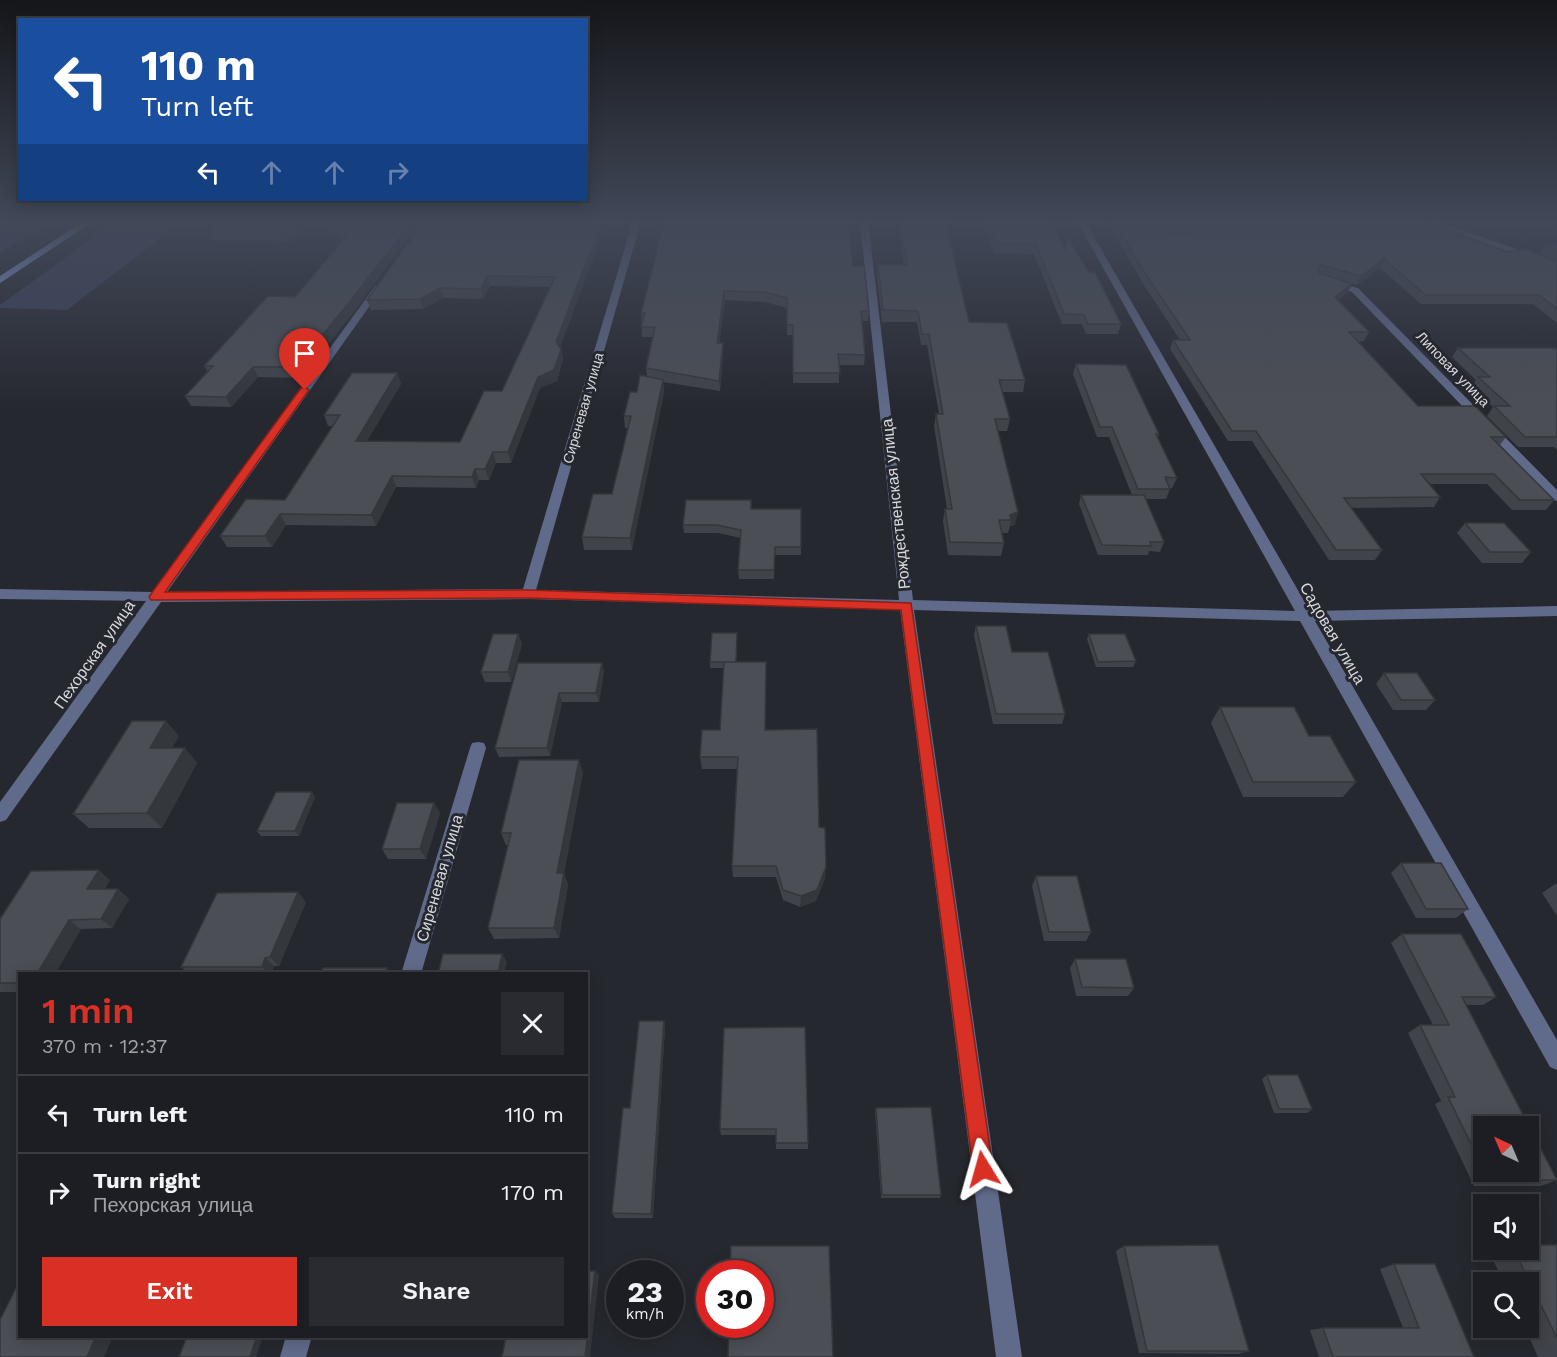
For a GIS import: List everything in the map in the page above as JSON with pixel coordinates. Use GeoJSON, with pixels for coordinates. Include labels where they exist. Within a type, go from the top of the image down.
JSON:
{"type":"FeatureCollection","features":[{"type":"Feature","properties":{"kind":"street","name":"Пехорская улица"},"geometry":{"type":"LineString","coordinates":[[0,815],[381,284]]}},
{"type":"Feature","properties":{"kind":"street","name":"Сиреневая улица"},"geometry":{"type":"LineString","coordinates":[[528,594],[618,284]]}},
{"type":"Feature","properties":{"kind":"street","name":"Рождественская улица"},"geometry":{"type":"LineString","coordinates":[[871,284],[907,606],[1009,1357]]}},
{"type":"Feature","properties":{"kind":"street","name":"Садовая улица"},"geometry":{"type":"LineString","coordinates":[[1117,284],[1557,1060]]}},
{"type":"Feature","properties":{"kind":"street","name":"Липовая улица"},"geometry":{"type":"LineString","coordinates":[[1338,284],[1355,290],[1557,497]]}},
{"type":"Feature","properties":{"kind":"street"},"geometry":{"type":"LineString","coordinates":[[0,594],[155,597],[528,594],[1303,616],[1557,611]]}},
{"type":"Feature","properties":{"kind":"street","name":"Сиреневая улица"},"geometry":{"type":"LineString","coordinates":[[412,972],[478,748]]}},
{"type":"Feature","properties":{"kind":"street"},"geometry":{"type":"LineString","coordinates":[[293,1357],[298,1338]]}},
{"type":"Feature","properties":{"kind":"shaded area"},"geometry":{"type":"Polygon","coordinates":[[[29,284],[100,284],[67,310],[0,308],[0,305],[29,284]]]}},
{"type":"Feature","properties":{"kind":"building"},"geometry":{"type":"Polygon","coordinates":[[[306,284],[363,284],[296,367],[253,367],[226,397],[185,396],[213,366],[204,366],[268,296],[295,297],[306,284]]]}},
{"type":"Feature","properties":{"kind":"building"},"geometry":{"type":"Polygon","coordinates":[[[378,284],[483,284],[481,289],[440,288],[420,299],[367,300],[378,284]]]}},
{"type":"Feature","properties":{"kind":"building"},"geometry":{"type":"Polygon","coordinates":[[[552,284],[578,284],[556,342],[561,349],[554,370],[538,377],[508,452],[493,452],[485,469],[475,469],[472,477],[392,476],[371,515],[280,514],[265,536],[220,536],[246,499],[285,500],[340,415],[324,415],[352,373],[397,373],[356,441],[460,442],[484,391],[502,391],[552,284]]]}},
{"type":"Feature","properties":{"kind":"building"},"geometry":{"type":"Polygon","coordinates":[[[648,284],[866,284],[869,311],[861,311],[865,355],[838,354],[840,373],[793,373],[793,325],[787,325],[787,298],[765,292],[724,291],[717,343],[723,343],[719,381],[646,368],[655,327],[641,327],[645,313],[641,313],[648,284]]]}},
{"type":"Feature","properties":{"kind":"building"},"geometry":{"type":"Polygon","coordinates":[[[880,284],[960,284],[969,322],[1007,323],[1025,380],[999,380],[1010,419],[995,419],[1018,512],[1010,515],[1011,520],[999,520],[1004,543],[950,542],[945,509],[952,509],[936,414],[943,414],[929,334],[922,334],[918,311],[883,310],[880,284]]]}},
{"type":"Feature","properties":{"kind":"building"},"geometry":{"type":"Polygon","coordinates":[[[1052,284],[1101,284],[1121,324],[1088,324],[1084,315],[1064,314],[1052,284]]]}},
{"type":"Feature","properties":{"kind":"building"},"geometry":{"type":"Polygon","coordinates":[[[1153,284],[1352,284],[1335,297],[1369,332],[1349,332],[1418,406],[1475,406],[1506,437],[1491,437],[1554,500],[1520,500],[1494,474],[1421,474],[1440,497],[1344,498],[1382,550],[1336,550],[1256,431],[1232,431],[1173,340],[1190,340],[1153,284]]]}},
{"type":"Feature","properties":{"kind":"building"},"geometry":{"type":"Polygon","coordinates":[[[1414,284],[1557,284],[1557,309],[1539,295],[1426,295],[1414,284]]]}},
{"type":"Feature","properties":{"kind":"building"},"geometry":{"type":"Polygon","coordinates":[[[1458,348],[1555,348],[1557,350],[1557,437],[1525,437],[1494,406],[1510,406],[1478,377],[1490,377],[1458,348]]]}},
{"type":"Feature","properties":{"kind":"building"},"geometry":{"type":"Polygon","coordinates":[[[1076,364],[1126,365],[1177,478],[1165,477],[1170,489],[1138,489],[1112,427],[1100,427],[1076,364]]]}},
{"type":"Feature","properties":{"kind":"building"},"geometry":{"type":"Polygon","coordinates":[[[640,375],[663,380],[630,538],[582,537],[593,494],[612,494],[631,416],[624,416],[630,392],[637,392],[640,375]]]}},
{"type":"Feature","properties":{"kind":"building"},"geometry":{"type":"Polygon","coordinates":[[[1081,495],[1144,495],[1164,542],[1150,542],[1151,546],[1102,545],[1081,495]]]}},
{"type":"Feature","properties":{"kind":"building"},"geometry":{"type":"Polygon","coordinates":[[[686,500],[751,500],[751,509],[801,509],[801,547],[775,547],[774,570],[738,570],[741,530],[717,525],[683,525],[686,500]]]}},
{"type":"Feature","properties":{"kind":"building"},"geometry":{"type":"Polygon","coordinates":[[[1465,523],[1504,523],[1531,552],[1490,552],[1465,523]]]}},
{"type":"Feature","properties":{"kind":"building"},"geometry":{"type":"Polygon","coordinates":[[[976,626],[1006,626],[1012,652],[1048,652],[1065,714],[996,714],[976,626]]]}},
{"type":"Feature","properties":{"kind":"building"},"geometry":{"type":"Polygon","coordinates":[[[712,633],[737,633],[736,662],[710,662],[712,633]]]}},
{"type":"Feature","properties":{"kind":"building"},"geometry":{"type":"Polygon","coordinates":[[[493,634],[518,634],[508,672],[481,672],[493,634]]]}},
{"type":"Feature","properties":{"kind":"building"},"geometry":{"type":"Polygon","coordinates":[[[1089,634],[1125,634],[1136,661],[1098,662],[1089,634]]]}},
{"type":"Feature","properties":{"kind":"building"},"geometry":{"type":"Polygon","coordinates":[[[724,662],[766,662],[765,730],[817,729],[819,827],[825,828],[826,867],[817,890],[801,896],[783,890],[776,866],[732,866],[738,757],[700,757],[702,730],[720,730],[724,662]]]}},
{"type":"Feature","properties":{"kind":"building"},"geometry":{"type":"Polygon","coordinates":[[[518,663],[602,663],[596,693],[559,693],[547,748],[495,748],[518,663]]]}},
{"type":"Feature","properties":{"kind":"building"},"geometry":{"type":"Polygon","coordinates":[[[1384,673],[1417,673],[1435,700],[1401,700],[1384,673]]]}},
{"type":"Feature","properties":{"kind":"building"},"geometry":{"type":"Polygon","coordinates":[[[1220,707],[1294,707],[1309,736],[1330,736],[1356,782],[1253,782],[1220,707]]]}},
{"type":"Feature","properties":{"kind":"building"},"geometry":{"type":"Polygon","coordinates":[[[132,721],[166,721],[150,748],[185,748],[147,813],[73,814],[132,721]]]}},
{"type":"Feature","properties":{"kind":"building"},"geometry":{"type":"Polygon","coordinates":[[[519,760],[579,760],[557,873],[564,873],[554,928],[488,928],[511,833],[501,833],[519,760]]]}},
{"type":"Feature","properties":{"kind":"building"},"geometry":{"type":"Polygon","coordinates":[[[276,792],[312,792],[295,831],[257,831],[276,792]]]}},
{"type":"Feature","properties":{"kind":"building"},"geometry":{"type":"Polygon","coordinates":[[[397,803],[434,803],[420,849],[382,849],[397,803]]]}},
{"type":"Feature","properties":{"kind":"building"},"geometry":{"type":"Polygon","coordinates":[[[1401,863],[1441,863],[1468,909],[1426,909],[1401,863]]]}},
{"type":"Feature","properties":{"kind":"building"},"geometry":{"type":"Polygon","coordinates":[[[99,870],[87,889],[118,889],[101,919],[69,920],[38,972],[18,972],[18,983],[0,983],[0,919],[31,871],[99,870]]]}},
{"type":"Feature","properties":{"kind":"building"},"geometry":{"type":"Polygon","coordinates":[[[1036,876],[1077,876],[1091,932],[1049,932],[1036,876]]]}},
{"type":"Feature","properties":{"kind":"building"},"geometry":{"type":"Polygon","coordinates":[[[298,892],[270,957],[265,958],[262,967],[181,967],[217,893],[298,892]]]}},
{"type":"Feature","properties":{"kind":"building"},"geometry":{"type":"Polygon","coordinates":[[[1402,934],[1461,934],[1496,997],[1462,997],[1524,1116],[1473,1116],[1473,1148],[1448,1097],[1455,1097],[1420,1025],[1449,1025],[1402,934]]]}},
{"type":"Feature","properties":{"kind":"building"},"geometry":{"type":"Polygon","coordinates":[[[443,954],[502,954],[498,972],[438,972],[443,954]]]}},
{"type":"Feature","properties":{"kind":"building"},"geometry":{"type":"Polygon","coordinates":[[[1075,959],[1126,959],[1134,988],[1082,987],[1075,959]]]}},
{"type":"Feature","properties":{"kind":"building"},"geometry":{"type":"Polygon","coordinates":[[[323,968],[387,968],[386,972],[322,972],[323,968]]]}},
{"type":"Feature","properties":{"kind":"building"},"geometry":{"type":"Polygon","coordinates":[[[639,1021],[664,1021],[651,1214],[612,1213],[623,1108],[630,1108],[639,1021]]]}},
{"type":"Feature","properties":{"kind":"building"},"geometry":{"type":"Polygon","coordinates":[[[805,1027],[808,1143],[776,1143],[776,1129],[720,1129],[724,1028],[805,1027]]]}},
{"type":"Feature","properties":{"kind":"building"},"geometry":{"type":"Polygon","coordinates":[[[1267,1075],[1298,1075],[1312,1109],[1279,1109],[1267,1075]]]}},
{"type":"Feature","properties":{"kind":"building"},"geometry":{"type":"Polygon","coordinates":[[[931,1107],[941,1195],[882,1195],[876,1108],[931,1107]]]}},
{"type":"Feature","properties":{"kind":"building"},"geometry":{"type":"Polygon","coordinates":[[[1539,1145],[1557,1180],[1539,1180],[1539,1145]]]}},
{"type":"Feature","properties":{"kind":"building"},"geometry":{"type":"Polygon","coordinates":[[[1218,1245],[1249,1351],[1147,1351],[1124,1246],[1218,1245]]]}},
{"type":"Feature","properties":{"kind":"building"},"geometry":{"type":"Polygon","coordinates":[[[1539,1245],[1557,1245],[1557,1338],[1539,1301],[1539,1272],[1525,1272],[1519,1260],[1539,1260],[1539,1245]]]}},
{"type":"Feature","properties":{"kind":"building"},"geometry":{"type":"Polygon","coordinates":[[[731,1246],[829,1246],[833,1357],[728,1357],[729,1338],[774,1338],[774,1260],[730,1260],[731,1246]]]}},
{"type":"Feature","properties":{"kind":"building"},"geometry":{"type":"Polygon","coordinates":[[[1394,1264],[1435,1264],[1474,1357],[1333,1357],[1323,1328],[1419,1328],[1394,1264]]]}},
{"type":"Feature","properties":{"kind":"building"},"geometry":{"type":"Polygon","coordinates":[[[588,1271],[595,1271],[588,1331],[588,1271]]]}},
{"type":"Feature","properties":{"kind":"building"},"geometry":{"type":"Polygon","coordinates":[[[18,1284],[18,1338],[95,1338],[87,1357],[0,1357],[0,1320],[18,1284]]]}},
{"type":"Feature","properties":{"kind":"building"},"geometry":{"type":"Polygon","coordinates":[[[186,1338],[256,1338],[250,1357],[179,1357],[186,1338]]]}},
{"type":"Feature","properties":{"kind":"building"},"geometry":{"type":"Polygon","coordinates":[[[506,1338],[587,1338],[585,1357],[502,1357],[506,1338]]]}},
{"type":"Feature","properties":{"kind":"route"},"geometry":{"type":"LineString","coordinates":[[305,390],[155,597],[528,594],[907,606],[983,1169]]}}]}
